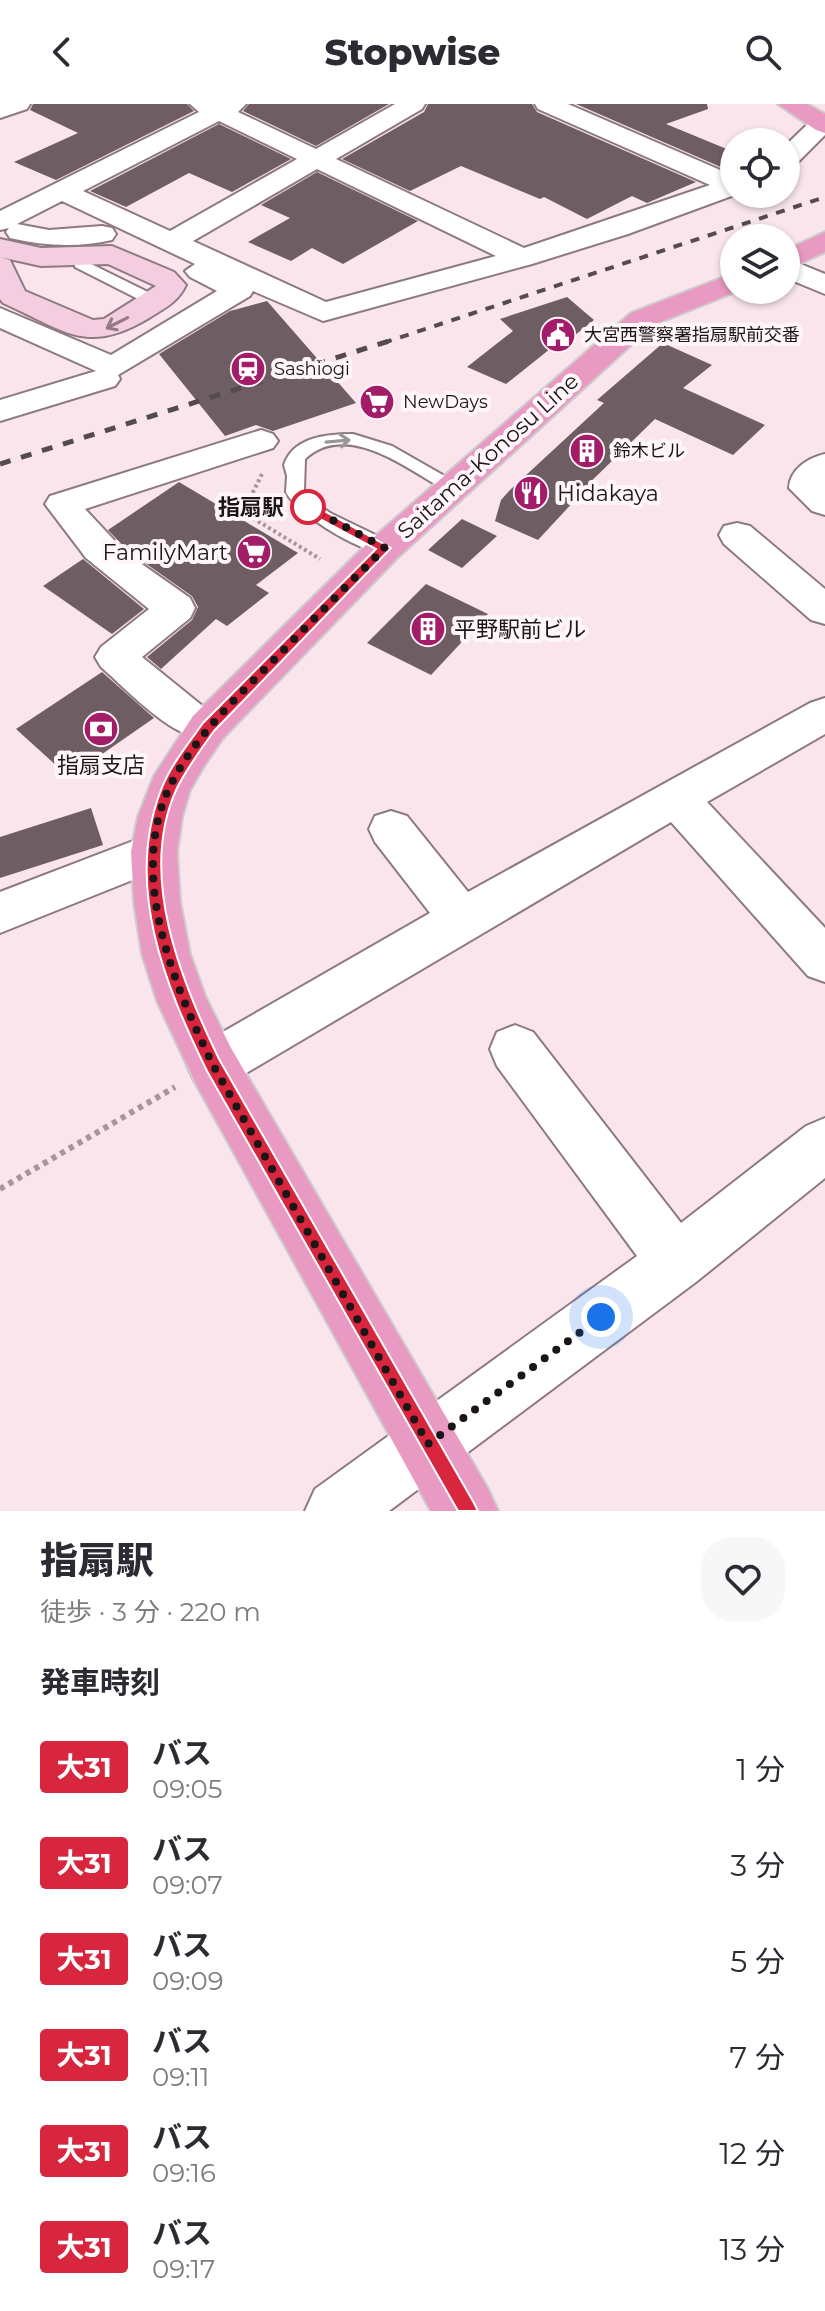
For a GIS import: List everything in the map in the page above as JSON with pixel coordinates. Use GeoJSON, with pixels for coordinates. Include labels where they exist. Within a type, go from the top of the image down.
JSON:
{"type":"FeatureCollection","features":[{"type":"Feature","properties":{"kind":"main road"},"geometry":{"type":"LineString","coordinates":[[795,105],[824,124]]}},
{"type":"Feature","properties":{"kind":"main road"},"geometry":{"type":"LineString","coordinates":[[800,256],[825,241]]}},
{"type":"Feature","properties":{"kind":"main road","name":"Saitama-Konosu Line"},"geometry":{"type":"LineString","coordinates":[[466,1511],[213,1065],[182,1001],[166,954],[157,902],[154,852],[160,817],[169,788],[208,727],[385,548],[642,319],[720,288]]}},
{"type":"Feature","properties":{"kind":"street"},"geometry":{"type":"LineString","coordinates":[[0,111],[18,104]]}},
{"type":"Feature","properties":{"kind":"street"},"geometry":{"type":"LineString","coordinates":[[171,242],[413,104]]}},
{"type":"Feature","properties":{"kind":"street"},"geometry":{"type":"LineString","coordinates":[[547,104],[720,180]]}},
{"type":"Feature","properties":{"kind":"street"},"geometry":{"type":"LineString","coordinates":[[0,317],[113,367],[239,290],[133,239],[41,257],[5,236],[19,223],[218,107],[522,258]]}},
{"type":"Feature","properties":{"kind":"street"},"geometry":{"type":"LineString","coordinates":[[800,146],[824,124]]}},
{"type":"Feature","properties":{"kind":"street"},"geometry":{"type":"LineString","coordinates":[[59,199],[171,242],[323,312],[522,258],[720,191]]}},
{"type":"Feature","properties":{"kind":"street"},"geometry":{"type":"LineString","coordinates":[[0,266],[8,292],[29,304],[96,330],[112,327],[170,289],[169,281],[107,244],[71,217],[59,199]]}},
{"type":"Feature","properties":{"kind":"street"},"geometry":{"type":"LineString","coordinates":[[29,304],[27,294],[32,290],[81,264],[107,244]]}},
{"type":"Feature","properties":{"kind":"street"},"geometry":{"type":"LineString","coordinates":[[800,272],[825,285]]}},
{"type":"Feature","properties":{"kind":"street"},"geometry":{"type":"LineString","coordinates":[[0,335],[104,379],[0,411]]}},
{"type":"Feature","properties":{"kind":"street"},"geometry":{"type":"LineString","coordinates":[[208,727],[190,719],[115,657],[176,608],[109,561],[74,523],[63,504],[261,441]]}},
{"type":"Feature","properties":{"kind":"street"},"geometry":{"type":"LineString","coordinates":[[825,465],[807,479],[807,488],[825,503]]}},
{"type":"Feature","properties":{"kind":"street"},"geometry":{"type":"LineString","coordinates":[[737,535],[825,610]]}},
{"type":"Feature","properties":{"kind":"street"},"geometry":{"type":"LineString","coordinates":[[213,1065],[462,919],[824,716]]}},
{"type":"Feature","properties":{"kind":"street"},"geometry":{"type":"LineString","coordinates":[[676,798],[825,961]]}},
{"type":"Feature","properties":{"kind":"street"},"geometry":{"type":"LineString","coordinates":[[391,829],[462,919]]}},
{"type":"Feature","properties":{"kind":"street"},"geometry":{"type":"LineString","coordinates":[[0,913],[154,852]]}},
{"type":"Feature","properties":{"kind":"street"},"geometry":{"type":"LineString","coordinates":[[515,1049],[676,1262]]}},
{"type":"Feature","properties":{"kind":"street"},"geometry":{"type":"LineString","coordinates":[[337,1511],[676,1262],[825,1144]]}},
{"type":"Feature","properties":{"kind":"lane"},"geometry":{"type":"LineString","coordinates":[[81,264],[154,301]]}},
{"type":"Feature","properties":{"kind":"lane"},"geometry":{"type":"LineString","coordinates":[[385,548],[322,515],[297,497],[294,489],[297,476],[292,467],[293,461],[302,452],[330,440],[347,438],[364,442],[452,486]]}},
{"type":"Feature","properties":{"kind":"lane"},"geometry":{"type":"LineString","coordinates":[[261,441],[302,452]]}},
{"type":"Feature","properties":{"kind":"path"},"geometry":{"type":"LineString","coordinates":[[0,1189],[213,1065]]}},
{"type":"Feature","properties":{"kind":"building"},"geometry":{"type":"Polygon","coordinates":[[[33,104],[187,104],[194,111],[56,180],[14,162],[78,133],[30,110],[33,104]]]}},
{"type":"Feature","properties":{"kind":"building"},"geometry":{"type":"Polygon","coordinates":[[[249,104],[389,104],[316,146],[243,111],[249,104]]]}},
{"type":"Feature","properties":{"kind":"building"},"geometry":{"type":"Polygon","coordinates":[[[428,104],[532,104],[537,112],[696,182],[647,203],[632,196],[587,219],[544,197],[540,199],[461,166],[410,191],[342,159],[424,112],[428,104]]]}},
{"type":"Feature","properties":{"kind":"building"},"geometry":{"type":"Polygon","coordinates":[[[576,104],[707,104],[708,109],[666,124],[720,146],[720,167],[576,104]]]}},
{"type":"Feature","properties":{"kind":"building"},"geometry":{"type":"Polygon","coordinates":[[[219,124],[291,159],[232,192],[189,173],[126,207],[90,191],[219,124]]]}},
{"type":"Feature","properties":{"kind":"building"},"geometry":{"type":"Polygon","coordinates":[[[317,172],[418,221],[343,264],[312,248],[291,261],[248,242],[290,218],[261,205],[317,172]]]}},
{"type":"Feature","properties":{"kind":"building"},"geometry":{"type":"Polygon","coordinates":[[[567,297],[594,320],[560,347],[555,345],[506,384],[467,367],[513,331],[500,319],[567,297]]]}},
{"type":"Feature","properties":{"kind":"building","name":"Sashiogi"},"geometry":{"type":"Polygon","coordinates":[[[267,301],[356,403],[273,431],[256,425],[225,436],[159,354],[230,311],[267,301]]]}},
{"type":"Feature","properties":{"kind":"building"},"geometry":{"type":"Polygon","coordinates":[[[663,343],[712,365],[683,388],[765,425],[733,455],[655,419],[574,498],[538,540],[495,521],[501,500],[510,490],[604,403],[597,400],[663,343]]]}},
{"type":"Feature","properties":{"kind":"building"},"geometry":{"type":"Polygon","coordinates":[[[179,482],[298,553],[256,585],[269,593],[227,626],[216,619],[161,669],[147,657],[192,620],[198,607],[192,596],[128,551],[108,530],[179,482]]]}},
{"type":"Feature","properties":{"kind":"building"},"geometry":{"type":"Polygon","coordinates":[[[462,519],[497,536],[462,568],[428,550],[462,519]]]}},
{"type":"Feature","properties":{"kind":"building"},"geometry":{"type":"Polygon","coordinates":[[[83,559],[144,609],[112,634],[43,586],[83,559]]]}},
{"type":"Feature","properties":{"kind":"building","name":"平野駅前ビル"},"geometry":{"type":"Polygon","coordinates":[[[426,584],[488,614],[431,675],[367,643],[426,584]]]}},
{"type":"Feature","properties":{"kind":"building"},"geometry":{"type":"Polygon","coordinates":[[[102,672],[154,718],[69,777],[16,729],[102,672]]]}},
{"type":"Feature","properties":{"kind":"building"},"geometry":{"type":"Polygon","coordinates":[[[91,808],[103,845],[0,878],[0,837],[91,808]]]}},
{"type":"Feature","properties":{"kind":"railway"},"geometry":{"type":"LineString","coordinates":[[383,343],[825,197]]}},
{"type":"Feature","properties":{"kind":"railway"},"geometry":{"type":"LineString","coordinates":[[0,464],[389,341]]}},
{"type":"Feature","properties":{"kind":"bus line","name":"大31"},"geometry":{"type":"LineString","coordinates":[[308,507],[385,548],[208,727],[189,754],[169,788],[160,817],[154,852],[157,902],[166,954],[182,1001],[213,1065],[466,1511]]}},
{"type":"Feature","properties":{"kind":"place","name":"大宮西警察署指扇駅前交番"},"geometry":{"type":"Point","coordinates":[558,335]}},
{"type":"Feature","properties":{"kind":"place","name":"Sashiogi"},"geometry":{"type":"Point","coordinates":[248,369]}},
{"type":"Feature","properties":{"kind":"place","name":"NewDays"},"geometry":{"type":"Point","coordinates":[377,402]}},
{"type":"Feature","properties":{"kind":"place","name":"鈴木ビル"},"geometry":{"type":"Point","coordinates":[587,451]}},
{"type":"Feature","properties":{"kind":"place","name":"Hidakaya"},"geometry":{"type":"Point","coordinates":[531,493]}},
{"type":"Feature","properties":{"kind":"place","name":"指扇駅"},"geometry":{"type":"Point","coordinates":[308,507]}},
{"type":"Feature","properties":{"kind":"place","name":"FamilyMart"},"geometry":{"type":"Point","coordinates":[254,552]}},
{"type":"Feature","properties":{"kind":"place","name":"平野駅前ビル"},"geometry":{"type":"Point","coordinates":[428,629]}},
{"type":"Feature","properties":{"kind":"place","name":"指扇支店"},"geometry":{"type":"Point","coordinates":[101,729]}},
{"type":"Feature","properties":{"kind":"route"},"geometry":{"type":"LineString","coordinates":[[308,507],[385,548],[208,727],[169,788],[154,852],[157,902],[166,954],[182,1001],[213,1065],[428,1444],[601,1317]]}}]}
